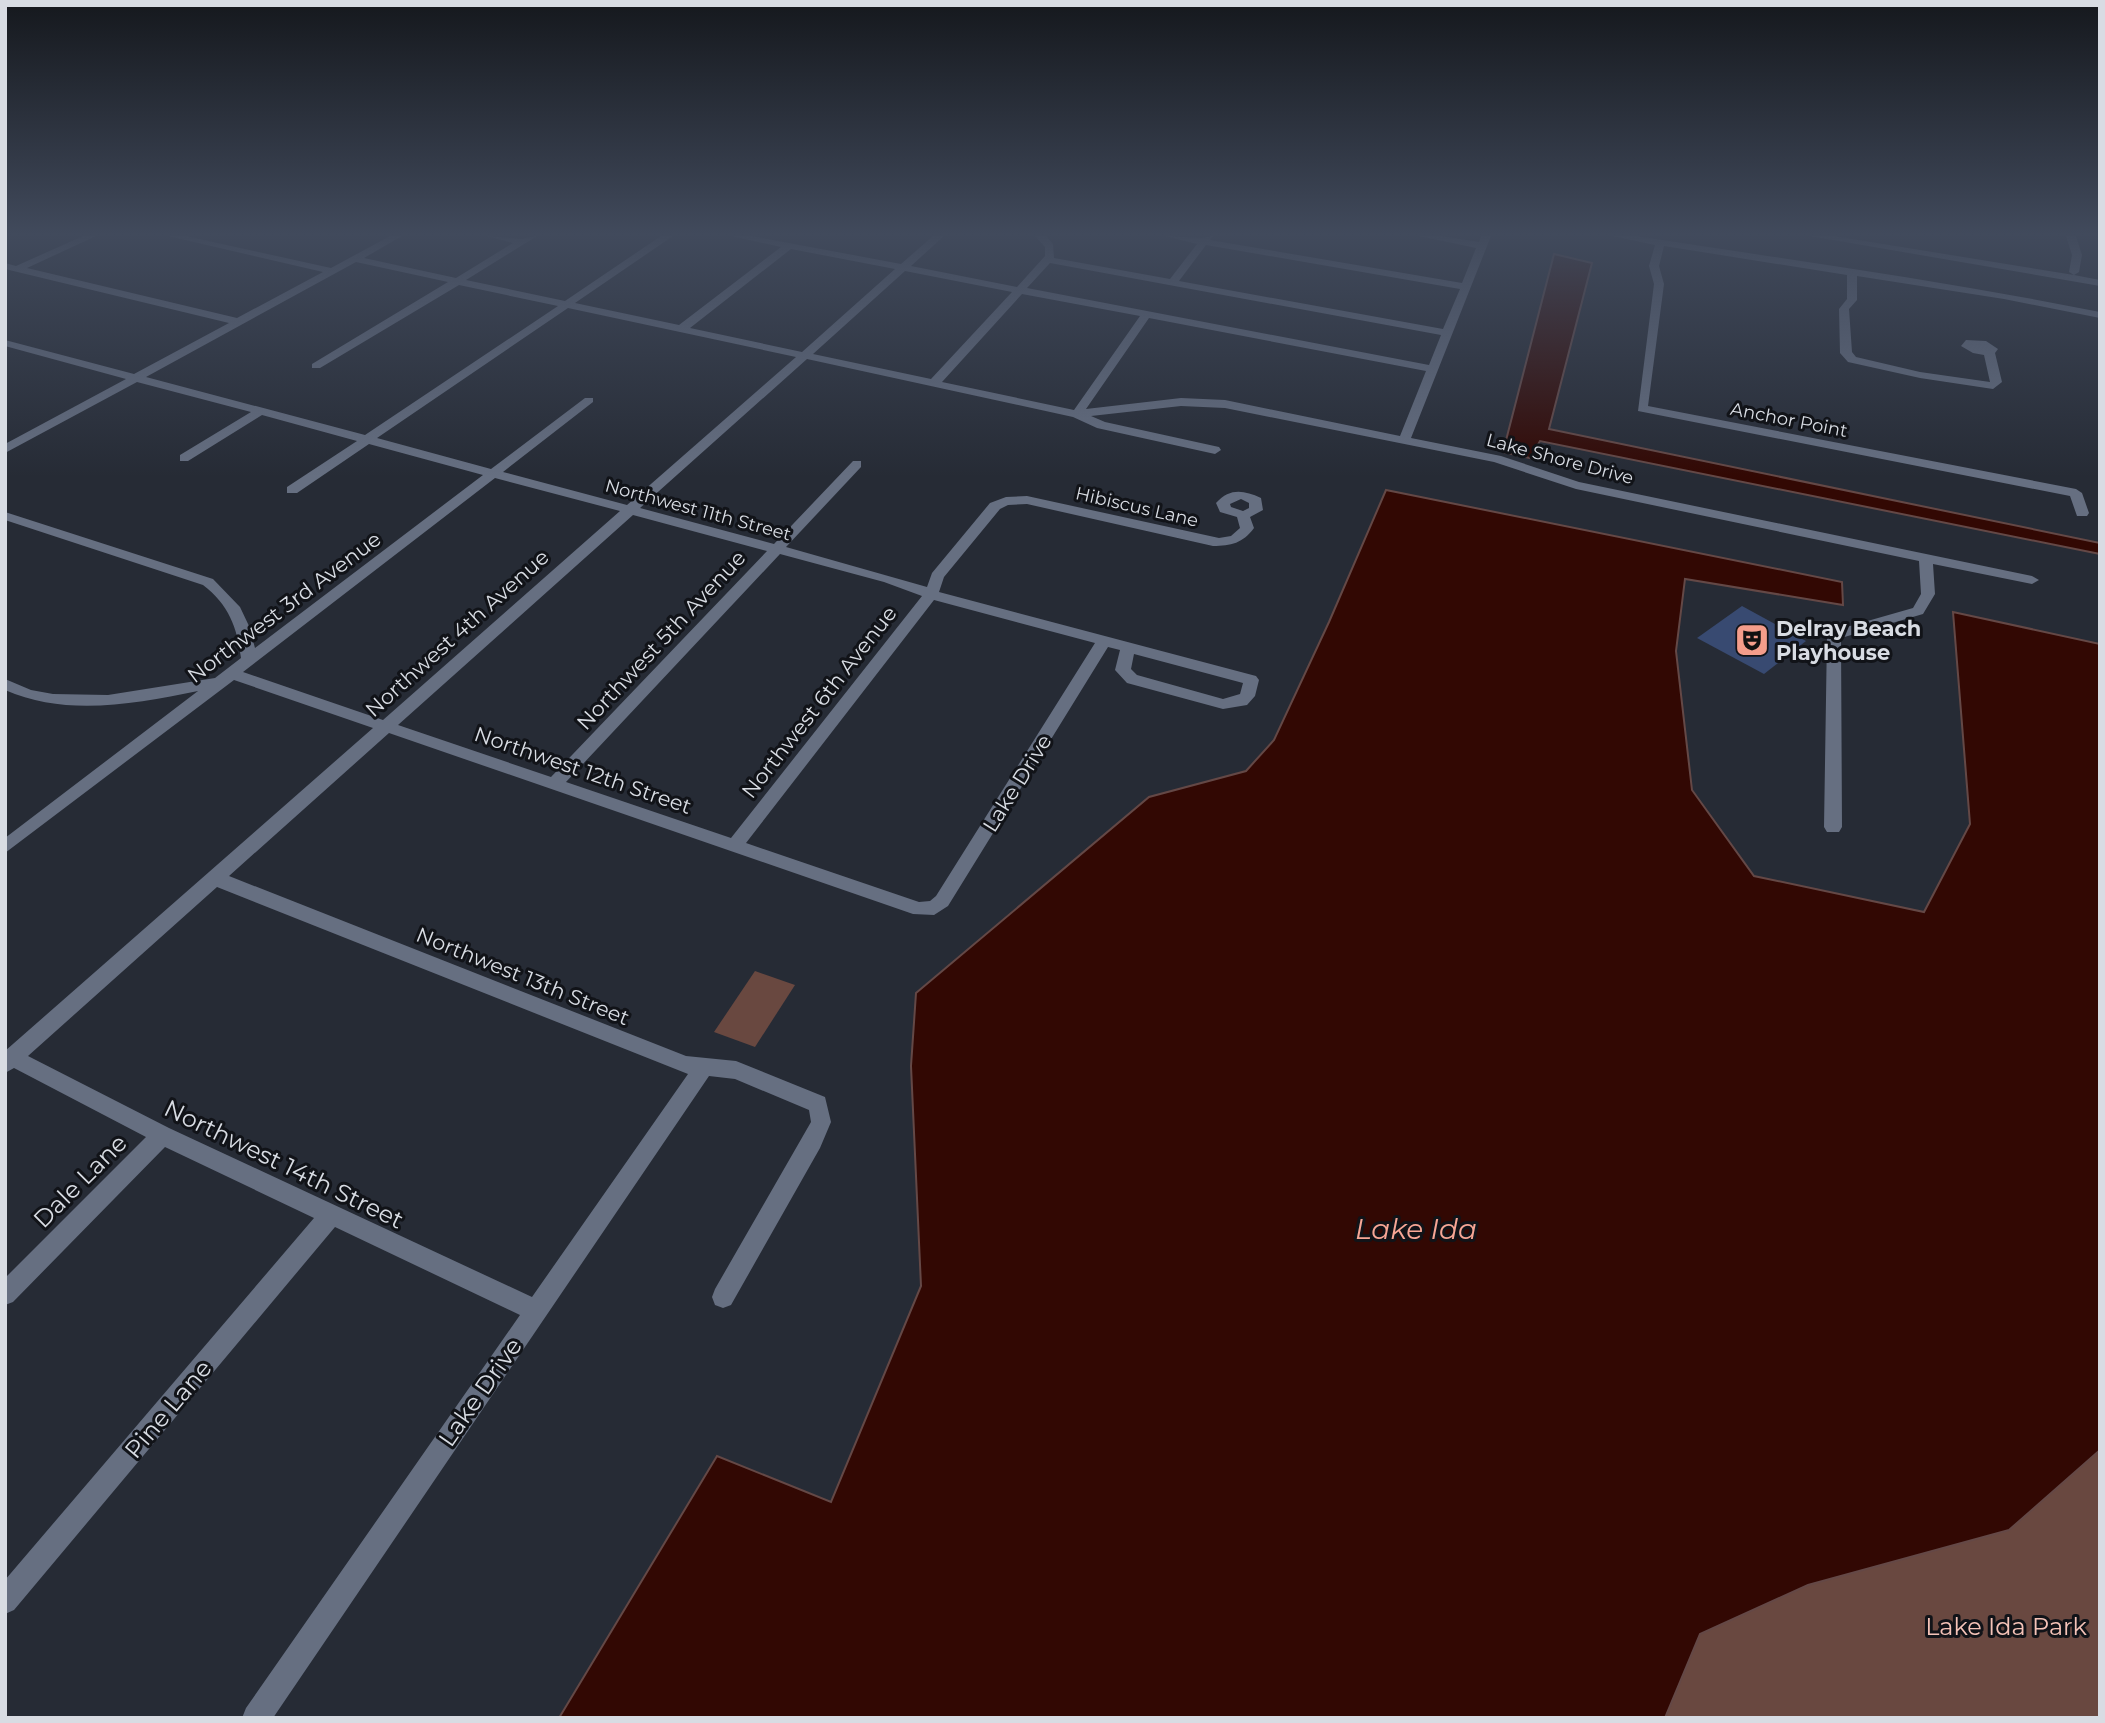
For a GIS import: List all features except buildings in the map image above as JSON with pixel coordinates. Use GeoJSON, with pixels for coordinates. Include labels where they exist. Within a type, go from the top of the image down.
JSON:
{"type":"FeatureCollection","features":[{"type":"Feature","properties":{"kind":"street"},"geometry":{"type":"LineString","coordinates":[[216,316],[239,322]]}},
{"type":"Feature","properties":{"kind":"street"},"geometry":{"type":"LineString","coordinates":[[6,448],[249,316]]}},
{"type":"Feature","properties":{"kind":"street"},"geometry":{"type":"LineString","coordinates":[[316,366],[398,316]]}},
{"type":"Feature","properties":{"kind":"street"},"geometry":{"type":"LineString","coordinates":[[292,489],[548,316]]}},
{"type":"Feature","properties":{"kind":"street"},"geometry":{"type":"LineString","coordinates":[[617,316],[1077,414],[1101,425],[1215,450]]}},
{"type":"Feature","properties":{"kind":"street"},"geometry":{"type":"LineString","coordinates":[[680,330],[698,316]]}},
{"type":"Feature","properties":{"kind":"street","name":"Northwest 4th Avenue"},"geometry":{"type":"LineString","coordinates":[[9,1060],[847,316]]}},
{"type":"Feature","properties":{"kind":"street"},"geometry":{"type":"LineString","coordinates":[[934,383],[996,316]]}},
{"type":"Feature","properties":{"kind":"street"},"geometry":{"type":"LineString","coordinates":[[1077,414],[1145,316]]}},
{"type":"Feature","properties":{"kind":"street"},"geometry":{"type":"LineString","coordinates":[[1160,316],[1433,369]]}},
{"type":"Feature","properties":{"kind":"street"},"geometry":{"type":"LineString","coordinates":[[1356,316],[1447,333]]}},
{"type":"Feature","properties":{"kind":"street"},"geometry":{"type":"LineString","coordinates":[[1405,440],[1454,316]]}},
{"type":"Feature","properties":{"kind":"street","name":"Anchor Point"},"geometry":{"type":"LineString","coordinates":[[1655,316],[1642,408],[2076,493],[2082,513]]}},
{"type":"Feature","properties":{"kind":"street"},"geometry":{"type":"LineString","coordinates":[[1844,316],[1846,353],[1852,360],[1920,375],[1993,386],[1996,382],[1989,352]]}},
{"type":"Feature","properties":{"kind":"street","name":"Northwest 11th Street"},"geometry":{"type":"LineString","coordinates":[[5,343],[776,549],[934,588],[1128,648],[1251,680],[1247,696],[1232,705],[1132,679],[1123,670],[1128,648]]}},
{"type":"Feature","properties":{"kind":"street","name":"Northwest 3rd Avenue"},"geometry":{"type":"LineString","coordinates":[[5,847],[589,400]]}},
{"type":"Feature","properties":{"kind":"street","name":"Lake Shore Drive"},"geometry":{"type":"LineString","coordinates":[[1077,414],[1181,402],[1217,403],[1497,459],[1576,485],[2032,580]]}},
{"type":"Feature","properties":{"kind":"street"},"geometry":{"type":"LineString","coordinates":[[184,458],[261,411]]}},
{"type":"Feature","properties":{"kind":"street","name":"Northwest 5th Avenue"},"geometry":{"type":"LineString","coordinates":[[554,784],[857,464]]}},
{"type":"Feature","properties":{"kind":"street","name":"Hibiscus Lane"},"geometry":{"type":"LineString","coordinates":[[1002,504],[1006,501],[1027,500],[1213,542],[1230,542],[1240,538],[1247,528],[1243,515]]}},
{"type":"Feature","properties":{"kind":"street","name":"Northwest 6th Avenue"},"geometry":{"type":"LineString","coordinates":[[734,846],[934,588],[947,579],[1005,509],[1002,504]]}},
{"type":"Feature","properties":{"kind":"street"},"geometry":{"type":"LineString","coordinates":[[5,516],[208,582],[230,600],[238,613],[248,661]]}},
{"type":"Feature","properties":{"kind":"street"},"geometry":{"type":"LineString","coordinates":[[1833,827],[1835,635],[1918,611],[1923,607],[1929,598],[1926,558]]}},
{"type":"Feature","properties":{"kind":"street","name":"Lake Drive"},"geometry":{"type":"LineString","coordinates":[[919,909],[934,908],[943,901],[1104,641]]}},
{"type":"Feature","properties":{"kind":"street"},"geometry":{"type":"LineString","coordinates":[[5,684],[44,697],[90,700],[142,696],[226,678]]}},
{"type":"Feature","properties":{"kind":"street","name":"Northwest 12th Street"},"geometry":{"type":"LineString","coordinates":[[226,678],[385,726],[919,909]]}},
{"type":"Feature","properties":{"kind":"street","name":"Northwest 13th Street"},"geometry":{"type":"LineString","coordinates":[[214,878],[685,1065],[736,1070],[818,1104],[821,1122],[813,1141],[723,1297]]}},
{"type":"Feature","properties":{"kind":"street","name":"Northwest 14th Street"},"geometry":{"type":"LineString","coordinates":[[9,1060],[330,1216],[536,1311]]}},
{"type":"Feature","properties":{"kind":"street","name":"Lake Drive"},"geometry":{"type":"LineString","coordinates":[[256,1718],[704,1067]]}},
{"type":"Feature","properties":{"kind":"street","name":"Dale Lane"},"geometry":{"type":"LineString","coordinates":[[5,1294],[162,1135]]}},
{"type":"Feature","properties":{"kind":"street","name":"Pine Lane"},"geometry":{"type":"LineString","coordinates":[[5,1601],[330,1216]]}},
{"type":"Feature","properties":{"kind":"green space"},"geometry":{"type":"Polygon","coordinates":[[[755,971],[795,985],[755,1047],[714,1032],[755,971]]]}},
{"type":"Feature","properties":{"kind":"green space","name":"Lake Ida Park"},"geometry":{"type":"Polygon","coordinates":[[[2100,1450],[2100,1718],[1665,1718],[1699,1634],[1808,1585],[2009,1530],[2100,1450]]]}},
{"type":"Feature","properties":{"kind":"water"},"geometry":{"type":"Polygon","coordinates":[[[1538,316],[1578,316],[1549,429],[2100,543],[2100,554],[1540,441],[1530,458],[1503,452],[1538,316]]]}},
{"type":"Feature","properties":{"kind":"water","name":"Lake Ida"},"geometry":{"type":"Polygon","coordinates":[[[1386,490],[1842,582],[1843,605],[1685,579],[1676,651],[1692,790],[1754,876],[1924,912],[1970,824],[1953,612],[2100,644],[2100,1450],[2009,1530],[1808,1585],[1700,1634],[1665,1718],[559,1718],[717,1456],[831,1502],[921,1286],[911,1066],[916,993],[1149,797],[1246,771],[1274,740],[1386,490]]]}},
{"type":"Feature","properties":{"kind":"place","name":"Delray Beach Playhouse"},"geometry":{"type":"Point","coordinates":[1752,640]}}]}
